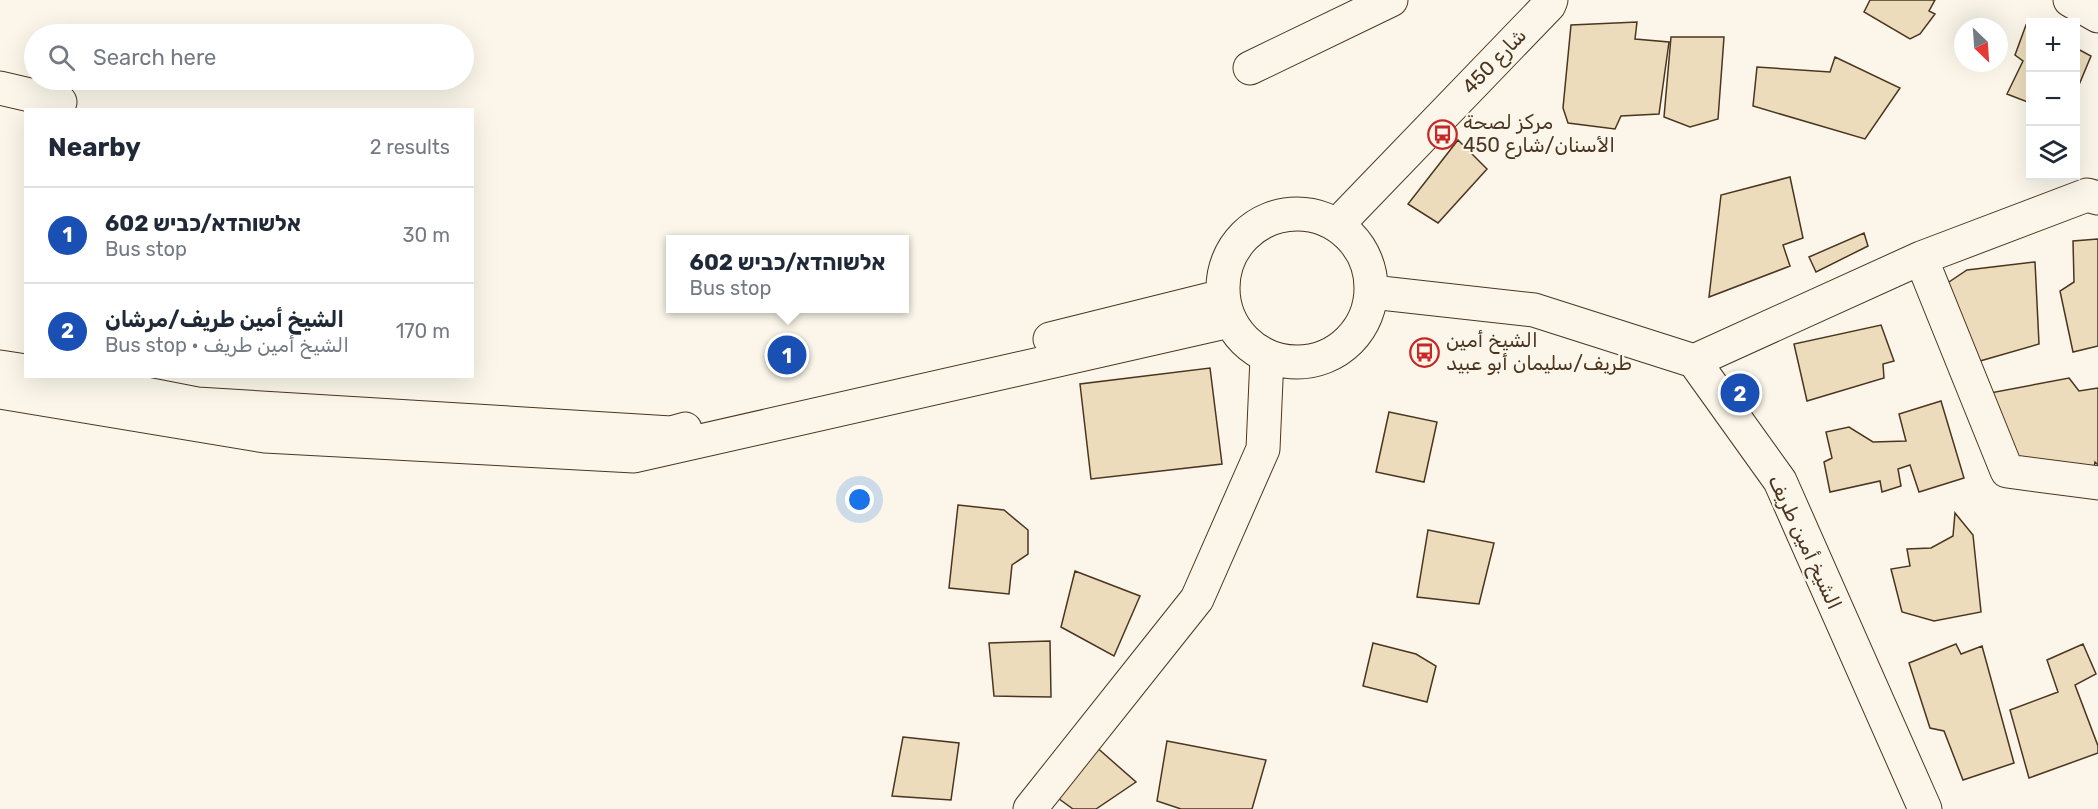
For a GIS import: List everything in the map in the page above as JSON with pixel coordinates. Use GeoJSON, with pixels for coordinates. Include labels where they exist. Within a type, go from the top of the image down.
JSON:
{"type":"FeatureCollection","features":[{"type":"Feature","properties":{"kind":"street"},"geometry":{"type":"LineString","coordinates":[[1250,68],[1391,0]]}},
{"type":"Feature","properties":{"kind":"street","name":"شارع 450"},"geometry":{"type":"LineString","coordinates":[[1336,225],[1551,0]]}},
{"type":"Feature","properties":{"kind":"street"},"geometry":{"type":"LineString","coordinates":[[2070,0],[2098,16]]}},
{"type":"Feature","properties":{"kind":"street"},"geometry":{"type":"LineString","coordinates":[[0,88],[60,102]]}},
{"type":"Feature","properties":{"kind":"street"},"geometry":{"type":"LineString","coordinates":[[1372,292],[1534,310],[1694,361],[1921,258],[2087,195],[2098,198]]}},
{"type":"Feature","properties":{"kind":"street"},"geometry":{"type":"LineString","coordinates":[[1287,215],[1312,216],[1336,225],[1357,244],[1369,267],[1372,292],[1370,306],[1359,330],[1341,349],[1317,360],[1292,363],[1267,357],[1245,342],[1226,309],[1226,265],[1239,242],[1258,225],[1287,215]]}},
{"type":"Feature","properties":{"kind":"street"},"geometry":{"type":"LineString","coordinates":[[1921,258],[2007,471],[2098,483]]}},
{"type":"Feature","properties":{"kind":"street"},"geometry":{"type":"LineString","coordinates":[[63,378],[197,404],[671,433],[1226,309]]}},
{"type":"Feature","properties":{"kind":"street"},"geometry":{"type":"LineString","coordinates":[[0,392],[265,436],[634,456],[1226,309]]}},
{"type":"Feature","properties":{"kind":"street"},"geometry":{"type":"LineString","coordinates":[[1029,809],[1197,598],[1263,449],[1267,357]]}},
{"type":"Feature","properties":{"kind":"street","name":"الشيخ أمين طريف"},"geometry":{"type":"LineString","coordinates":[[1694,361],[1780,482],[1924,809]]}},
{"type":"Feature","properties":{"kind":"street"},"geometry":{"type":"LineString","coordinates":[[0,366],[24,371]]}},
{"type":"Feature","properties":{"kind":"building"},"geometry":{"type":"Polygon","coordinates":[[[1870,0],[1935,0],[1929,11],[1935,14],[1920,34],[1910,39],[1864,12],[1870,0]]]}},
{"type":"Feature","properties":{"kind":"building"},"geometry":{"type":"Polygon","coordinates":[[[1637,22],[1635,39],[1669,42],[1659,114],[1621,116],[1615,129],[1568,123],[1563,108],[1571,25],[1637,22]]]}},
{"type":"Feature","properties":{"kind":"building"},"geometry":{"type":"Polygon","coordinates":[[[2026,25],[2026,101],[2007,94],[2023,61],[2015,55],[2026,25]]]}},
{"type":"Feature","properties":{"kind":"building"},"geometry":{"type":"Polygon","coordinates":[[[1671,37],[1724,37],[1718,119],[1690,127],[1664,117],[1671,37]]]}},
{"type":"Feature","properties":{"kind":"building"},"geometry":{"type":"Polygon","coordinates":[[[2080,50],[2091,56],[2080,82],[2080,50]]]}},
{"type":"Feature","properties":{"kind":"building"},"geometry":{"type":"Polygon","coordinates":[[[1835,57],[1900,88],[1865,139],[1753,106],[1757,67],[1830,72],[1835,57]]]}},
{"type":"Feature","properties":{"kind":"building"},"geometry":{"type":"Polygon","coordinates":[[[1458,140],[1487,169],[1438,223],[1408,204],[1458,140]]]}},
{"type":"Feature","properties":{"kind":"building"},"geometry":{"type":"Polygon","coordinates":[[[1790,177],[1803,238],[1783,245],[1790,266],[1709,297],[1721,195],[1790,177]]]}},
{"type":"Feature","properties":{"kind":"building"},"geometry":{"type":"Polygon","coordinates":[[[1864,233],[1868,246],[1816,272],[1809,257],[1864,233]]]}},
{"type":"Feature","properties":{"kind":"building"},"geometry":{"type":"Polygon","coordinates":[[[2098,239],[2098,346],[2073,352],[2060,291],[2074,282],[2073,241],[2098,239]]]}},
{"type":"Feature","properties":{"kind":"building"},"geometry":{"type":"Polygon","coordinates":[[[2035,262],[2039,344],[1973,363],[1946,284],[1967,270],[2035,262]]]}},
{"type":"Feature","properties":{"kind":"building"},"geometry":{"type":"Polygon","coordinates":[[[1881,325],[1894,361],[1883,364],[1884,378],[1807,401],[1794,344],[1881,325]]]}},
{"type":"Feature","properties":{"kind":"building"},"geometry":{"type":"Polygon","coordinates":[[[1210,368],[1222,464],[1091,479],[1080,384],[1210,368]]]}},
{"type":"Feature","properties":{"kind":"building"},"geometry":{"type":"Polygon","coordinates":[[[2069,378],[2079,391],[2098,388],[2098,465],[2095,462],[2094,468],[2018,459],[1990,393],[2069,378]]]}},
{"type":"Feature","properties":{"kind":"building"},"geometry":{"type":"Polygon","coordinates":[[[1941,401],[1964,478],[1919,492],[1910,465],[1898,469],[1901,486],[1882,492],[1880,481],[1830,492],[1824,462],[1832,458],[1826,432],[1849,427],[1873,442],[1906,441],[1899,414],[1941,401]]]}},
{"type":"Feature","properties":{"kind":"building"},"geometry":{"type":"Polygon","coordinates":[[[1389,412],[1437,422],[1424,482],[1376,472],[1389,412]]]}},
{"type":"Feature","properties":{"kind":"building"},"geometry":{"type":"Polygon","coordinates":[[[958,505],[1004,510],[1028,530],[1028,554],[1012,565],[1009,594],[949,588],[958,505]]]}},
{"type":"Feature","properties":{"kind":"building"},"geometry":{"type":"Polygon","coordinates":[[[1955,513],[1973,535],[1981,612],[1934,621],[1902,612],[1891,569],[1910,566],[1907,549],[1931,548],[1953,536],[1955,513]]]}},
{"type":"Feature","properties":{"kind":"building"},"geometry":{"type":"Polygon","coordinates":[[[1428,530],[1494,543],[1479,604],[1417,597],[1428,530]]]}},
{"type":"Feature","properties":{"kind":"building"},"geometry":{"type":"Polygon","coordinates":[[[1075,571],[1140,596],[1114,656],[1061,627],[1075,571]]]}},
{"type":"Feature","properties":{"kind":"building"},"geometry":{"type":"Polygon","coordinates":[[[1050,641],[1051,697],[994,696],[989,643],[1050,641]]]}},
{"type":"Feature","properties":{"kind":"building"},"geometry":{"type":"Polygon","coordinates":[[[1373,643],[1416,654],[1436,666],[1427,702],[1363,686],[1373,643]]]}},
{"type":"Feature","properties":{"kind":"building"},"geometry":{"type":"Polygon","coordinates":[[[1956,644],[1961,654],[1982,646],[2014,763],[1963,780],[1944,731],[1930,728],[1909,663],[1956,644]]]}},
{"type":"Feature","properties":{"kind":"building"},"geometry":{"type":"Polygon","coordinates":[[[2083,644],[2096,674],[2075,685],[2098,746],[2098,753],[2029,778],[2010,710],[2058,692],[2047,660],[2083,644]]]}},
{"type":"Feature","properties":{"kind":"building"},"geometry":{"type":"Polygon","coordinates":[[[903,737],[959,743],[951,800],[892,796],[903,737]]]}},
{"type":"Feature","properties":{"kind":"building"},"geometry":{"type":"Polygon","coordinates":[[[1167,741],[1266,760],[1252,809],[1181,809],[1157,801],[1167,741]]]}},
{"type":"Feature","properties":{"kind":"building"},"geometry":{"type":"Polygon","coordinates":[[[1094,745],[1136,782],[1096,809],[1073,809],[1051,793],[1094,745]]]}},
{"type":"Feature","properties":{"kind":"place","name":"مركز لصحة الأسنان/شارع 450"},"geometry":{"type":"Point","coordinates":[1442,134]}},
{"type":"Feature","properties":{"kind":"place","name":"الشيخ أمين طريف/سليمان أبو عبيد"},"geometry":{"type":"Point","coordinates":[1425,352]}},
{"type":"Feature","properties":{"kind":"place","name":"אלשוהדא/כביש 602"},"geometry":{"type":"Point","coordinates":[787,355]}},
{"type":"Feature","properties":{"kind":"place","name":"الشيخ أمين طريف/مرشان"},"geometry":{"type":"Point","coordinates":[1740,393]}}]}
